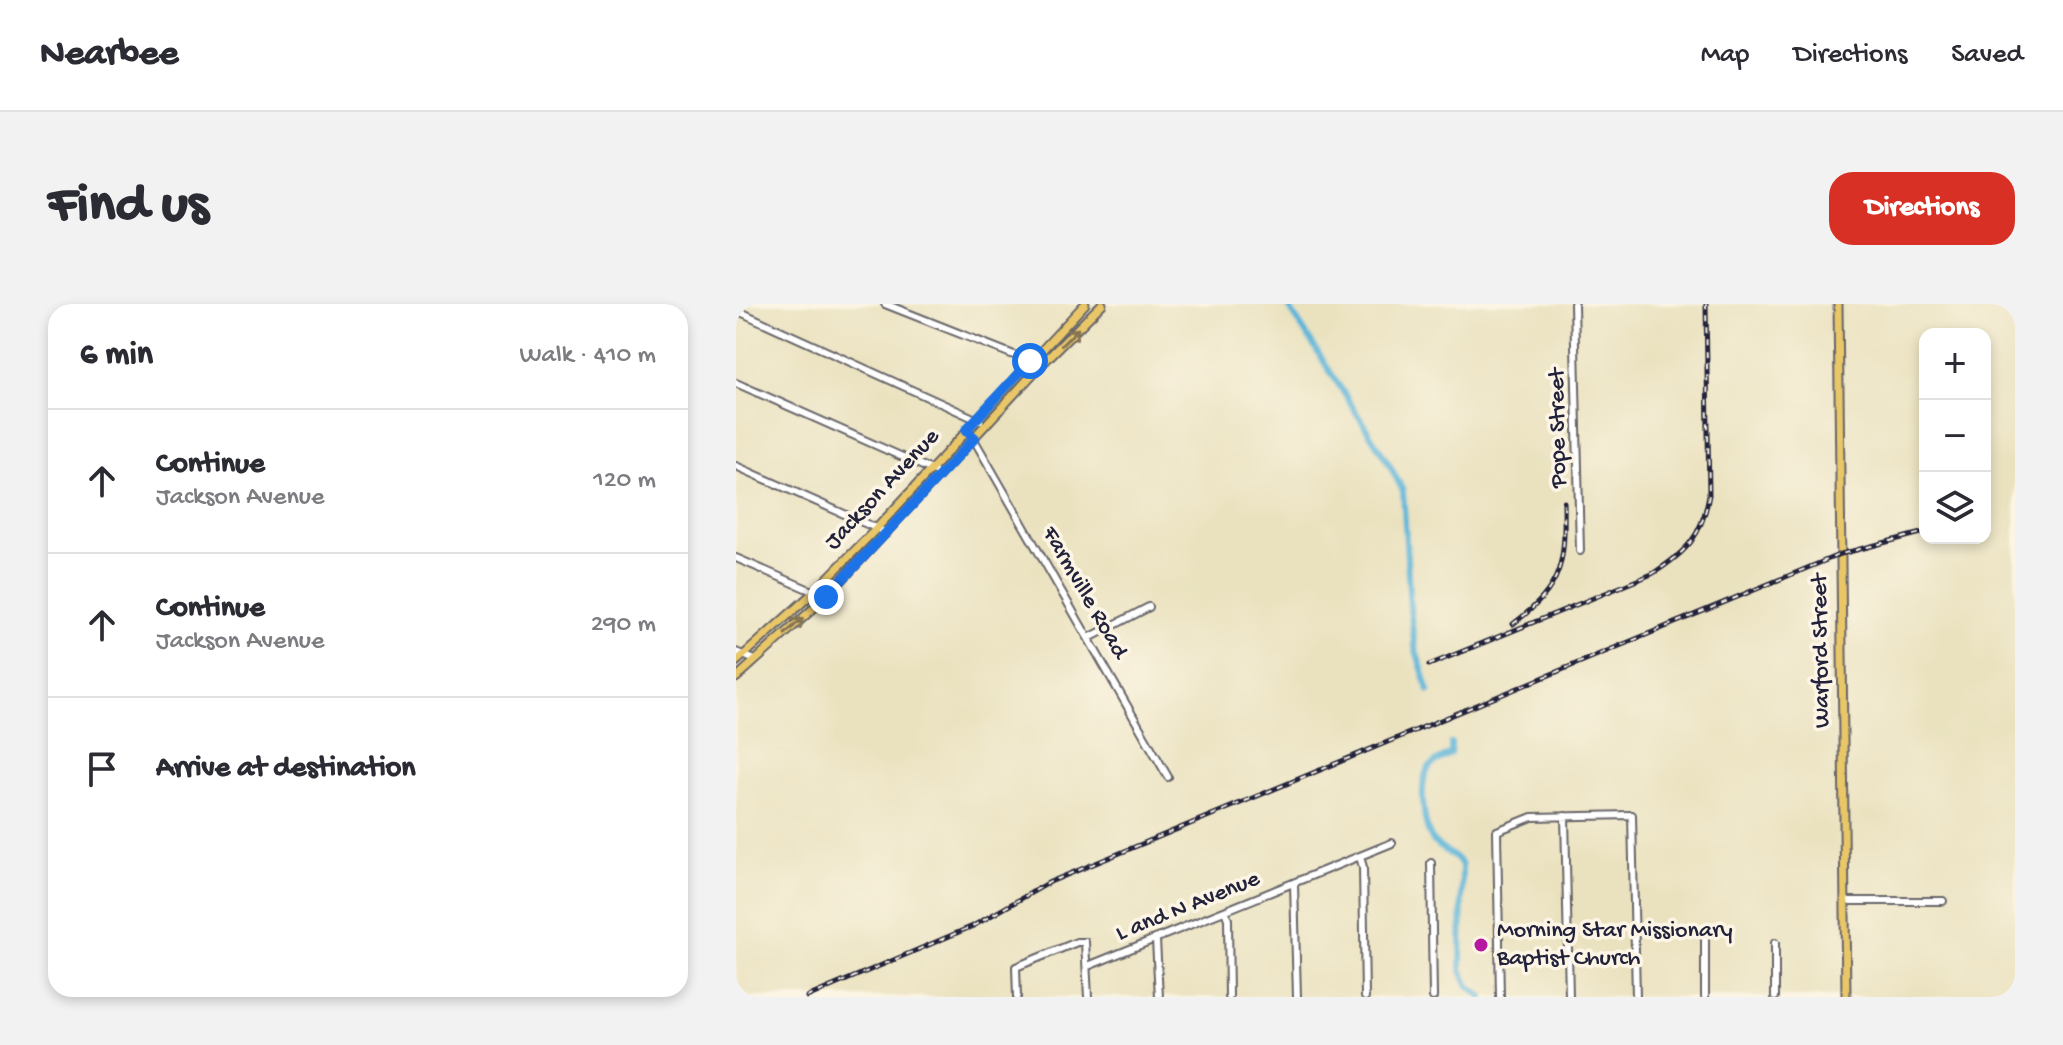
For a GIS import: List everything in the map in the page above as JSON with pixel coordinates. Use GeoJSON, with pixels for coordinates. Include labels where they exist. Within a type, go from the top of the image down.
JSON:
{"type":"FeatureCollection","features":[{"type":"Feature","properties":{"kind":"main road","name":"Jackson Avenue"},"geometry":{"type":"LineString","coordinates":[[736,662],[740,653],[814,592],[876,529],[1085,304]]}},
{"type":"Feature","properties":{"kind":"main road","name":"Jackson Avenue"},"geometry":{"type":"LineString","coordinates":[[736,678],[826,597],[1041,365],[1102,304]]}},
{"type":"Feature","properties":{"kind":"main road","name":"Warford Street"},"geometry":{"type":"LineString","coordinates":[[1838,304],[1846,997]]}},
{"type":"Feature","properties":{"kind":"street"},"geometry":{"type":"LineString","coordinates":[[885,304],[1041,365]]}},
{"type":"Feature","properties":{"kind":"street","name":"Pope Street"},"geometry":{"type":"LineString","coordinates":[[1574,304],[1580,551]]}},
{"type":"Feature","properties":{"kind":"street"},"geometry":{"type":"LineString","coordinates":[[736,310],[977,418],[986,426]]}},
{"type":"Feature","properties":{"kind":"street"},"geometry":{"type":"LineString","coordinates":[[736,383],[941,474]]}},
{"type":"Feature","properties":{"kind":"street","name":"Farmville Road"},"geometry":{"type":"LineString","coordinates":[[966,430],[975,438],[1168,777]]}},
{"type":"Feature","properties":{"kind":"street"},"geometry":{"type":"LineString","coordinates":[[736,466],[887,533]]}},
{"type":"Feature","properties":{"kind":"street"},"geometry":{"type":"LineString","coordinates":[[736,558],[826,597]]}},
{"type":"Feature","properties":{"kind":"street"},"geometry":{"type":"LineString","coordinates":[[1089,638],[1149,607]]}},
{"type":"Feature","properties":{"kind":"street"},"geometry":{"type":"LineString","coordinates":[[740,653],[755,660]]}},
{"type":"Feature","properties":{"kind":"street"},"geometry":{"type":"LineString","coordinates":[[1500,997],[1497,831],[1532,817],[1632,815],[1636,997]]}},
{"type":"Feature","properties":{"kind":"street"},"geometry":{"type":"LineString","coordinates":[[1565,816],[1569,997]]}},
{"type":"Feature","properties":{"kind":"street","name":"L and N Avenue"},"geometry":{"type":"LineString","coordinates":[[1017,997],[1016,967],[1077,942],[1085,942],[1088,966],[1392,843]]}},
{"type":"Feature","properties":{"kind":"street"},"geometry":{"type":"LineString","coordinates":[[1360,857],[1363,867],[1365,997]]}},
{"type":"Feature","properties":{"kind":"street"},"geometry":{"type":"LineString","coordinates":[[1431,863],[1433,997]]}},
{"type":"Feature","properties":{"kind":"street"},"geometry":{"type":"LineString","coordinates":[[1294,884],[1297,997]]}},
{"type":"Feature","properties":{"kind":"street"},"geometry":{"type":"LineString","coordinates":[[1845,901],[1943,901]]}},
{"type":"Feature","properties":{"kind":"street"},"geometry":{"type":"LineString","coordinates":[[1225,911],[1228,919],[1229,997]]}},
{"type":"Feature","properties":{"kind":"street"},"geometry":{"type":"LineString","coordinates":[[1156,940],[1159,997]]}},
{"type":"Feature","properties":{"kind":"street"},"geometry":{"type":"LineString","coordinates":[[1705,940],[1705,997]]}},
{"type":"Feature","properties":{"kind":"street"},"geometry":{"type":"LineString","coordinates":[[1775,943],[1775,997]]}},
{"type":"Feature","properties":{"kind":"street"},"geometry":{"type":"LineString","coordinates":[[1088,966],[1088,997]]}},
{"type":"Feature","properties":{"kind":"waterway"},"geometry":{"type":"LineString","coordinates":[[1287,304],[1403,491],[1415,647],[1429,691]]}},
{"type":"Feature","properties":{"kind":"waterway"},"geometry":{"type":"LineString","coordinates":[[1451,743],[1451,753],[1433,764],[1426,773],[1424,808],[1433,841],[1462,865],[1461,969],[1469,986],[1482,997]]}},
{"type":"Feature","properties":{"kind":"railway"},"geometry":{"type":"LineString","coordinates":[[1429,665],[1652,574],[1691,542],[1702,522],[1709,495],[1706,304]]}},
{"type":"Feature","properties":{"kind":"railway"},"geometry":{"type":"LineString","coordinates":[[1513,624],[1543,597],[1558,572],[1564,541],[1564,502]]}},
{"type":"Feature","properties":{"kind":"railway"},"geometry":{"type":"LineString","coordinates":[[807,997],[973,926],[1050,882],[1841,554],[1919,534]]}},
{"type":"Feature","properties":{"kind":"place","name":"Morning Star Missionary Baptist Church"},"geometry":{"type":"Point","coordinates":[1481,945]}},
{"type":"Feature","properties":{"kind":"route"},"geometry":{"type":"LineString","coordinates":[[826,597],[975,438],[966,430],[1030,361]]}}]}
